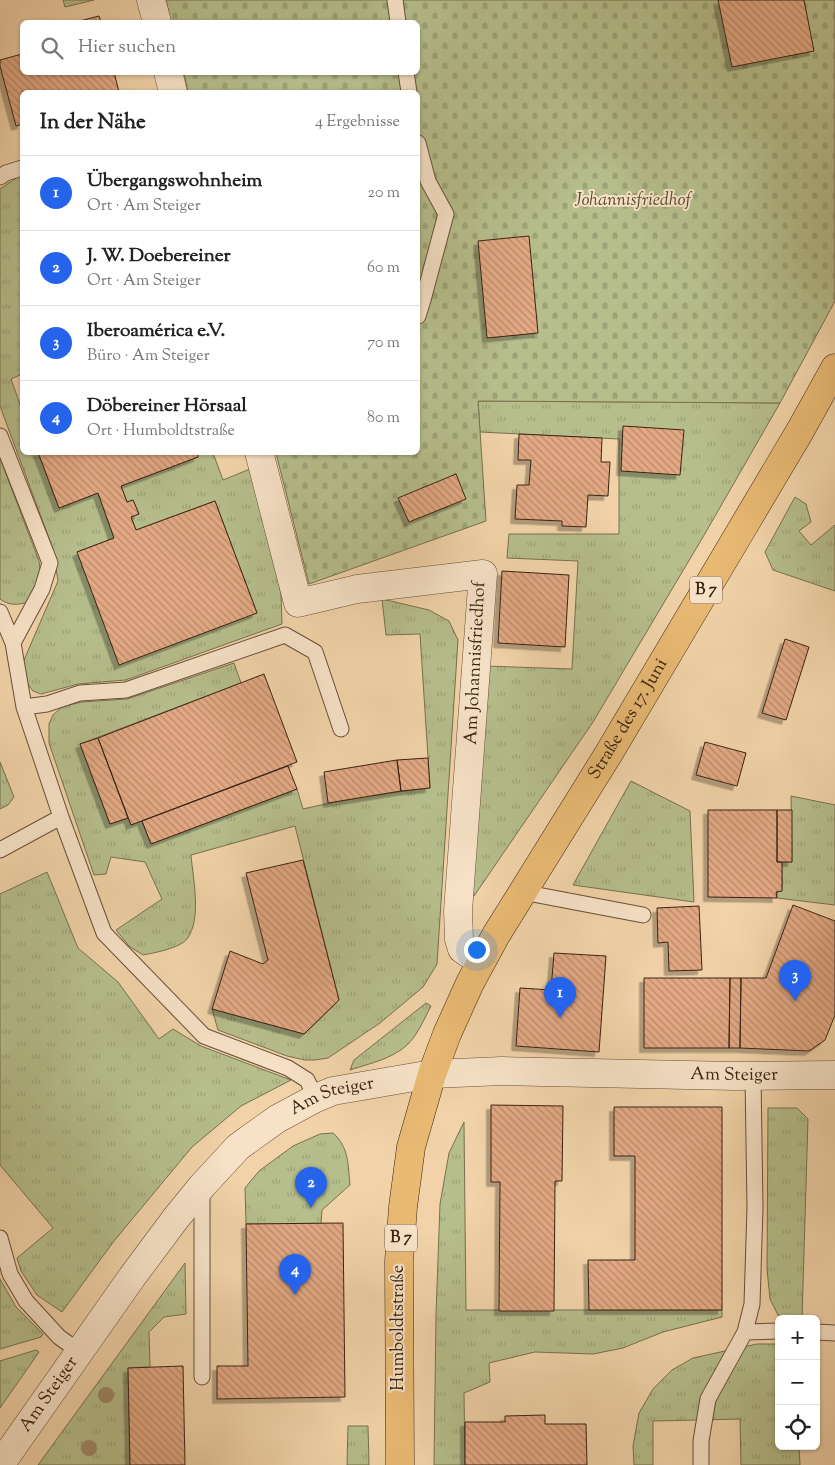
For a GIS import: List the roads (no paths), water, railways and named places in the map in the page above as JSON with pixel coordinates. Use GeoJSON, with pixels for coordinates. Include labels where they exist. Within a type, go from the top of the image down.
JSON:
{"type":"FeatureCollection","features":[{"type":"Feature","properties":{"kind":"main road","name":"Straße des 17. Juni"},"geometry":{"type":"LineString","coordinates":[[432,1074],[447,1034],[470,983],[496,935],[574,811],[657,673],[796,440],[835,368]]}},
{"type":"Feature","properties":{"kind":"main road","name":"Humboldtstraße"},"geometry":{"type":"LineString","coordinates":[[400,1465],[399,1261],[408,1163],[432,1074]]}},
{"type":"Feature","properties":{"kind":"street"},"geometry":{"type":"LineString","coordinates":[[151,0],[156,20]]}},
{"type":"Feature","properties":{"kind":"street"},"geometry":{"type":"LineString","coordinates":[[169,75],[172,90]]}},
{"type":"Feature","properties":{"kind":"street","name":"Am Johannisfriedhof"},"geometry":{"type":"LineString","coordinates":[[260,455],[298,603],[357,589],[483,574],[458,911],[459,939],[462,949],[481,962]]}},
{"type":"Feature","properties":{"kind":"street","name":"Am Steiger"},"geometry":{"type":"LineString","coordinates":[[0,1465],[132,1277],[202,1186],[238,1147],[277,1119],[316,1098],[333,1091],[432,1074],[502,1071],[753,1076],[835,1075]]}},
{"type":"Feature","properties":{"kind":"lane"},"geometry":{"type":"LineString","coordinates":[[395,0],[398,20]]}},
{"type":"Feature","properties":{"kind":"lane"},"geometry":{"type":"LineString","coordinates":[[406,75],[409,90]]}},
{"type":"Feature","properties":{"kind":"lane"},"geometry":{"type":"LineString","coordinates":[[420,150],[428,180],[446,214],[420,310]]}},
{"type":"Feature","properties":{"kind":"lane"},"geometry":{"type":"LineString","coordinates":[[0,177],[20,169]]}},
{"type":"Feature","properties":{"kind":"lane"},"geometry":{"type":"LineString","coordinates":[[0,436],[50,563],[42,589],[13,643]]}},
{"type":"Feature","properties":{"kind":"lane"},"geometry":{"type":"LineString","coordinates":[[0,612],[13,643],[24,707],[104,933],[204,1036],[288,1068],[307,1080],[316,1098]]}},
{"type":"Feature","properties":{"kind":"lane"},"geometry":{"type":"LineString","coordinates":[[24,707],[48,704],[80,693],[126,690],[285,635],[315,652],[341,729]]}},
{"type":"Feature","properties":{"kind":"lane"},"geometry":{"type":"LineString","coordinates":[[0,850],[61,816]]}},
{"type":"Feature","properties":{"kind":"lane"},"geometry":{"type":"LineString","coordinates":[[522,892],[643,915]]}},
{"type":"Feature","properties":{"kind":"lane"},"geometry":{"type":"LineString","coordinates":[[700,1465],[701,1441],[708,1399],[745,1332],[752,1304],[755,1208],[753,1076]]}},
{"type":"Feature","properties":{"kind":"lane"},"geometry":{"type":"LineString","coordinates":[[202,1186],[202,1377]]}},
{"type":"Feature","properties":{"kind":"lane"},"geometry":{"type":"LineString","coordinates":[[0,1238],[10,1274],[26,1301],[59,1337],[80,1352]]}},
{"type":"Feature","properties":{"kind":"lane"},"geometry":{"type":"LineString","coordinates":[[745,1332],[775,1331]]}},
{"type":"Feature","properties":{"kind":"lane"},"geometry":{"type":"LineString","coordinates":[[820,1332],[835,1333]]}},
{"type":"Feature","properties":{"kind":"place","name":"Iberoamérica e.V."},"geometry":{"type":"Point","coordinates":[795,1001]}},
{"type":"Feature","properties":{"kind":"place","name":"Übergangswohnheim"},"geometry":{"type":"Point","coordinates":[560,1018]}},
{"type":"Feature","properties":{"kind":"place","name":"J. W. Doebereiner"},"geometry":{"type":"Point","coordinates":[311,1208]}},
{"type":"Feature","properties":{"kind":"place","name":"Döbereiner Hörsaal"},"geometry":{"type":"Point","coordinates":[295,1295]}},
{"type":"Feature","properties":{"kind":"park label","name":"Johannisfriedhof"},"geometry":{"type":"Point","coordinates":[633,201]}}]}
